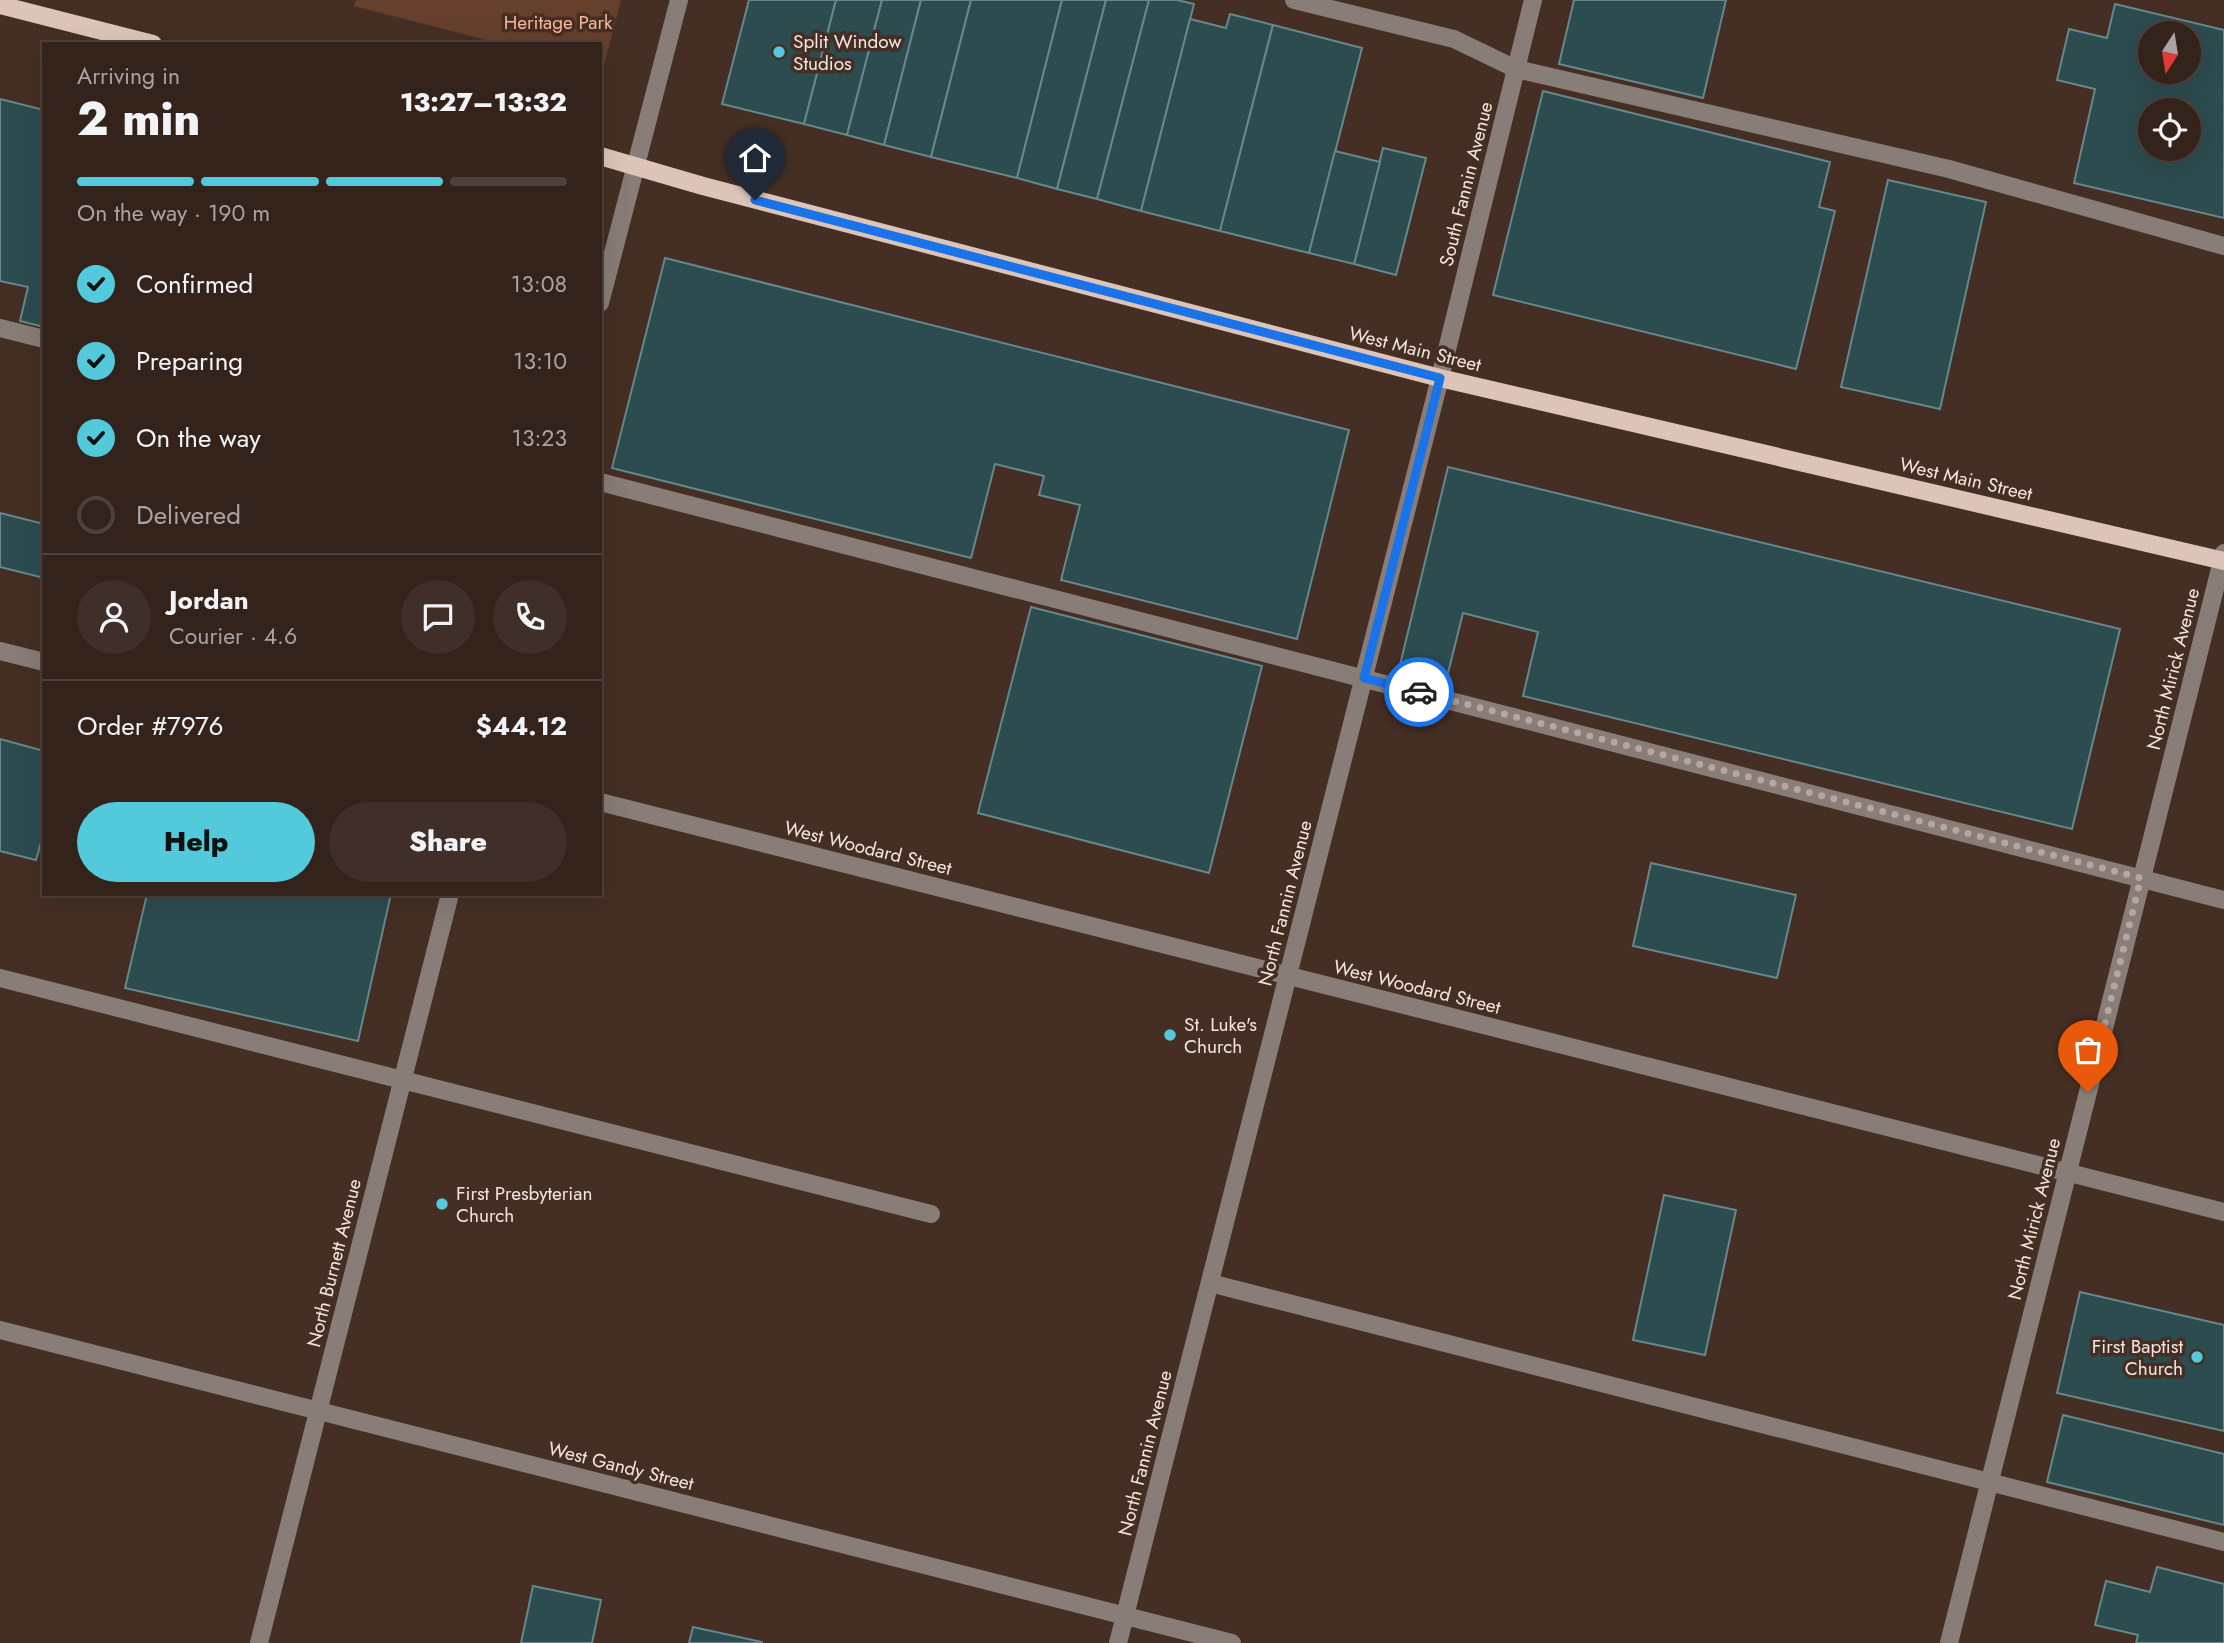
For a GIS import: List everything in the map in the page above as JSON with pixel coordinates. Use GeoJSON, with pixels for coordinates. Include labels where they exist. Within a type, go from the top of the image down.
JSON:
{"type":"FeatureCollection","features":[{"type":"Feature","properties":{"kind":"main road"},"geometry":{"type":"LineString","coordinates":[[0,5],[145,42]]}},
{"type":"Feature","properties":{"kind":"main road","name":"West Main Street"},"geometry":{"type":"LineString","coordinates":[[602,156],[703,186],[1440,378],[2223,558]]}},
{"type":"Feature","properties":{"kind":"street"},"geometry":{"type":"LineString","coordinates":[[602,295],[679,0]]}},
{"type":"Feature","properties":{"kind":"street"},"geometry":{"type":"LineString","coordinates":[[1294,0],[1454,39],[1516,69],[1950,169],[2224,246]]}},
{"type":"Feature","properties":{"kind":"street","name":"South Fannin Avenue"},"geometry":{"type":"LineString","coordinates":[[1440,378],[1533,0]]}},
{"type":"Feature","properties":{"kind":"street"},"geometry":{"type":"LineString","coordinates":[[0,328],[42,338]]}},
{"type":"Feature","properties":{"kind":"street","name":"North Fannin Avenue"},"geometry":{"type":"LineString","coordinates":[[1118,1643],[1440,378]]}},
{"type":"Feature","properties":{"kind":"street"},"geometry":{"type":"LineString","coordinates":[[602,483],[2224,900]]}},
{"type":"Feature","properties":{"kind":"street","name":"North Mirick Avenue"},"geometry":{"type":"LineString","coordinates":[[1949,1643],[2223,558]]}},
{"type":"Feature","properties":{"kind":"street"},"geometry":{"type":"LineString","coordinates":[[0,651],[42,662]]}},
{"type":"Feature","properties":{"kind":"street","name":"West Woodard Street"},"geometry":{"type":"LineString","coordinates":[[602,803],[2224,1212]]}},
{"type":"Feature","properties":{"kind":"street","name":"North Burnett Avenue"},"geometry":{"type":"LineString","coordinates":[[259,1643],[449,896]]}},
{"type":"Feature","properties":{"kind":"street"},"geometry":{"type":"LineString","coordinates":[[0,978],[931,1214]]}},
{"type":"Feature","properties":{"kind":"street"},"geometry":{"type":"LineString","coordinates":[[1210,1283],[2224,1542]]}},
{"type":"Feature","properties":{"kind":"street","name":"West Gandy Street"},"geometry":{"type":"LineString","coordinates":[[0,1330],[1233,1643]]}},
{"type":"Feature","properties":{"kind":"green space","name":"Heritage Park"},"geometry":{"type":"Polygon","coordinates":[[[356,0],[621,0],[603,69],[602,42],[494,42],[354,6],[356,0]]]}},
{"type":"Feature","properties":{"kind":"building","name":"Split Window Studios"},"geometry":{"type":"Polygon","coordinates":[[[749,0],[836,0],[804,124],[722,104],[749,0]]]}},
{"type":"Feature","properties":{"kind":"building"},"geometry":{"type":"Polygon","coordinates":[[[836,0],[882,0],[847,135],[804,124],[836,0]]]}},
{"type":"Feature","properties":{"kind":"building"},"geometry":{"type":"Polygon","coordinates":[[[882,0],[921,0],[884,145],[847,135],[882,0]]]}},
{"type":"Feature","properties":{"kind":"building"},"geometry":{"type":"Polygon","coordinates":[[[921,0],[971,0],[931,157],[884,145],[921,0]]]}},
{"type":"Feature","properties":{"kind":"building"},"geometry":{"type":"Polygon","coordinates":[[[971,0],[1062,0],[1017,178],[931,157],[971,0]]]}},
{"type":"Feature","properties":{"kind":"building"},"geometry":{"type":"Polygon","coordinates":[[[1062,0],[1106,0],[1057,189],[1017,178],[1062,0]]]}},
{"type":"Feature","properties":{"kind":"building"},"geometry":{"type":"Polygon","coordinates":[[[1106,0],[1149,0],[1097,199],[1057,189],[1106,0]]]}},
{"type":"Feature","properties":{"kind":"building"},"geometry":{"type":"Polygon","coordinates":[[[1149,0],[1177,0],[1194,4],[1141,211],[1097,199],[1149,0]]]}},
{"type":"Feature","properties":{"kind":"building"},"geometry":{"type":"Polygon","coordinates":[[[1574,0],[1726,0],[1703,98],[1559,64],[1574,0]]]}},
{"type":"Feature","properties":{"kind":"building"},"geometry":{"type":"Polygon","coordinates":[[[2115,4],[2186,21],[2138,21],[2138,84],[2202,84],[2202,25],[2224,30],[2224,218],[2074,183],[2095,89],[2057,80],[2069,29],[2107,38],[2115,4]]]}},
{"type":"Feature","properties":{"kind":"building"},"geometry":{"type":"Polygon","coordinates":[[[1230,14],[1273,25],[1220,231],[1141,211],[1190,19],[1226,28],[1230,14]]]}},
{"type":"Feature","properties":{"kind":"building"},"geometry":{"type":"Polygon","coordinates":[[[1273,25],[1362,48],[1309,253],[1220,231],[1273,25]]]}},
{"type":"Feature","properties":{"kind":"building"},"geometry":{"type":"Polygon","coordinates":[[[1543,91],[1830,162],[1819,207],[1835,211],[1796,369],[1493,295],[1543,91]]]}},
{"type":"Feature","properties":{"kind":"building"},"geometry":{"type":"Polygon","coordinates":[[[0,99],[42,110],[42,326],[20,321],[28,287],[0,281],[0,99]]]}},
{"type":"Feature","properties":{"kind":"building"},"geometry":{"type":"Polygon","coordinates":[[[1383,148],[1426,158],[1396,275],[1354,264],[1383,148]]]}},
{"type":"Feature","properties":{"kind":"building"},"geometry":{"type":"Polygon","coordinates":[[[1335,151],[1380,162],[1354,264],[1309,253],[1335,151]]]}},
{"type":"Feature","properties":{"kind":"building"},"geometry":{"type":"Polygon","coordinates":[[[1888,180],[1986,202],[1940,409],[1841,387],[1888,180]]]}},
{"type":"Feature","properties":{"kind":"building"},"geometry":{"type":"Polygon","coordinates":[[[665,258],[1349,430],[1297,639],[1061,580],[1080,505],[1039,495],[1044,476],[995,464],[971,558],[612,468],[665,258]]]}},
{"type":"Feature","properties":{"kind":"building"},"geometry":{"type":"Polygon","coordinates":[[[1448,467],[2120,629],[2072,829],[1523,696],[1538,632],[1463,613],[1447,677],[1400,665],[1448,467]]]}},
{"type":"Feature","properties":{"kind":"building"},"geometry":{"type":"Polygon","coordinates":[[[0,513],[42,524],[42,578],[0,567],[0,513]]]}},
{"type":"Feature","properties":{"kind":"building"},"geometry":{"type":"Polygon","coordinates":[[[1031,607],[1262,666],[1209,873],[978,813],[1031,607]]]}},
{"type":"Feature","properties":{"kind":"building"},"geometry":{"type":"Polygon","coordinates":[[[0,739],[42,750],[42,839],[36,860],[0,851],[0,739]]]}},
{"type":"Feature","properties":{"kind":"building"},"geometry":{"type":"Polygon","coordinates":[[[1651,863],[1796,895],[1777,978],[1633,946],[1651,863]]]}},
{"type":"Feature","properties":{"kind":"building"},"geometry":{"type":"Polygon","coordinates":[[[147,896],[391,896],[358,1041],[125,988],[147,896]]]}},
{"type":"Feature","properties":{"kind":"building"},"geometry":{"type":"Polygon","coordinates":[[[1664,1195],[1736,1210],[1705,1355],[1633,1340],[1664,1195]]]}},
{"type":"Feature","properties":{"kind":"building"},"geometry":{"type":"Polygon","coordinates":[[[2080,1292],[2224,1325],[2224,1431],[2057,1393],[2080,1292]]]}},
{"type":"Feature","properties":{"kind":"building"},"geometry":{"type":"Polygon","coordinates":[[[2063,1415],[2224,1454],[2224,1525],[2047,1482],[2063,1415]]]}},
{"type":"Feature","properties":{"kind":"building"},"geometry":{"type":"Polygon","coordinates":[[[2157,1567],[2224,1584],[2224,1643],[2136,1643],[2138,1635],[2095,1625],[2106,1581],[2150,1592],[2157,1567]]]}},
{"type":"Feature","properties":{"kind":"building"},"geometry":{"type":"Polygon","coordinates":[[[533,1586],[601,1600],[592,1643],[521,1643],[533,1586]]]}},
{"type":"Feature","properties":{"kind":"building"},"geometry":{"type":"Polygon","coordinates":[[[693,1627],[762,1642],[762,1643],[689,1643],[693,1627]]]}},
{"type":"Feature","properties":{"kind":"way so far"},"geometry":{"type":"LineString","coordinates":[[1419,692],[2141,878],[2088,1092]]}},
{"type":"Feature","properties":{"kind":"place","name":"Split Window Studios"},"geometry":{"type":"Point","coordinates":[779,52]}},
{"type":"Feature","properties":{"kind":"place","name":"St. Luke's Church"},"geometry":{"type":"Point","coordinates":[1170,1035]}},
{"type":"Feature","properties":{"kind":"place","name":"First Presbyterian Church"},"geometry":{"type":"Point","coordinates":[442,1204]}},
{"type":"Feature","properties":{"kind":"place","name":"First Baptist Church"},"geometry":{"type":"Point","coordinates":[2197,1357]}},
{"type":"Feature","properties":{"kind":"route"},"geometry":{"type":"LineString","coordinates":[[755,200],[1440,378],[1364,678],[1419,692]]}}]}
